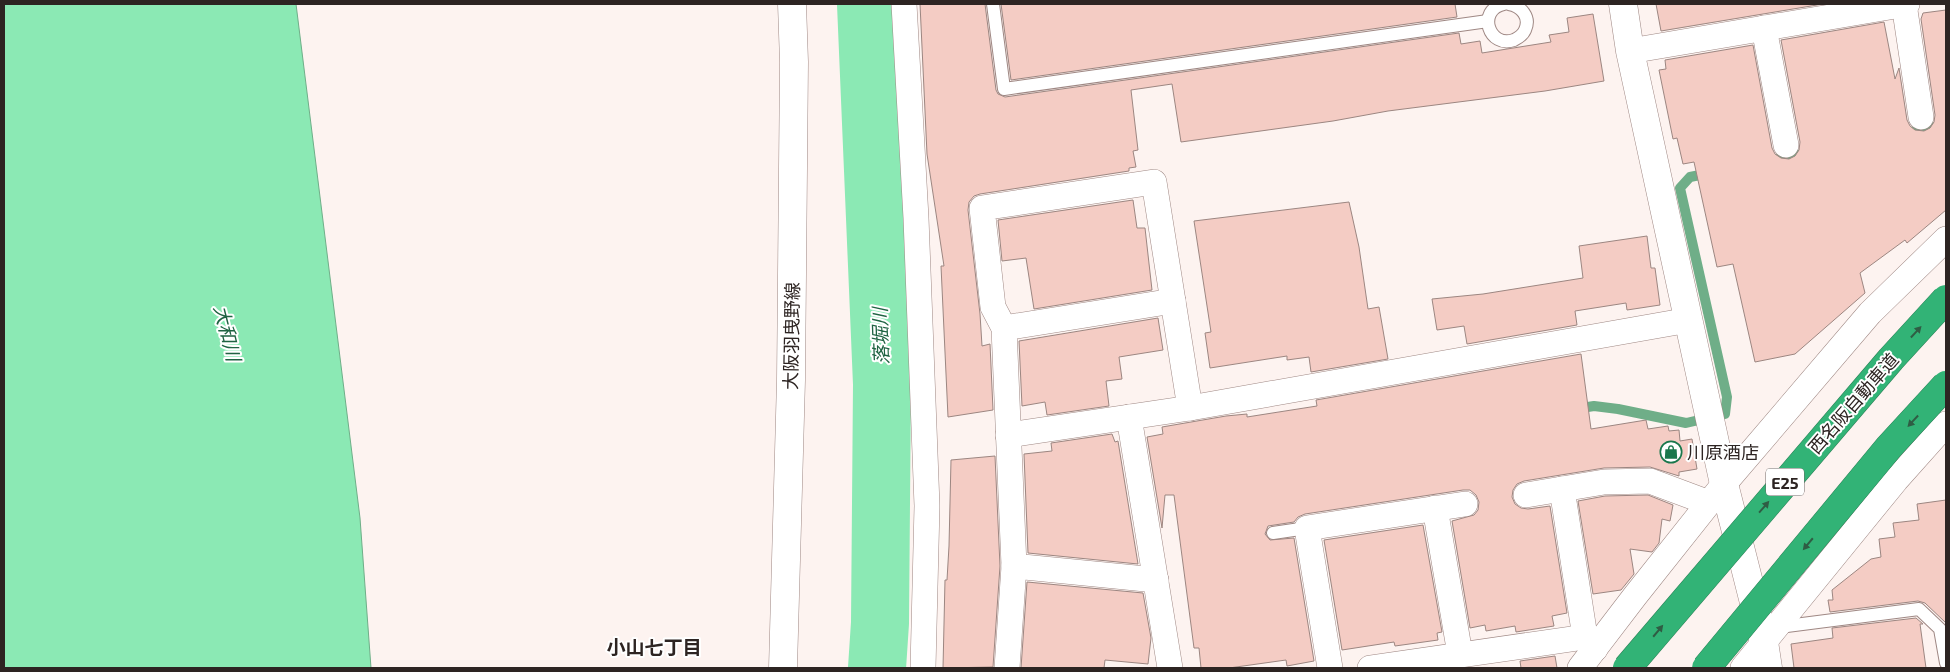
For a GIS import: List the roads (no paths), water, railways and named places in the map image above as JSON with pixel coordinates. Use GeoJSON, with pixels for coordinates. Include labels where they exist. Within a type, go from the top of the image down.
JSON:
{"type":"FeatureCollection","features":[{"type":"Feature","properties":{"kind":"highway","name":"西名阪自動車道"},"geometry":{"type":"LineString","coordinates":[[1627,668],[1891,359],[1946,299]]}},
{"type":"Feature","properties":{"kind":"highway"},"geometry":{"type":"LineString","coordinates":[[1706,668],[1889,447],[1946,385]]}},
{"type":"Feature","properties":{"kind":"street","name":"大阪羽曳野線"},"geometry":{"type":"LineString","coordinates":[[783,668],[791,380],[794,72],[792,4]]}},
{"type":"Feature","properties":{"kind":"street"},"geometry":{"type":"LineString","coordinates":[[904,4],[916,218],[928,506],[922,668]]}},
{"type":"Feature","properties":{"kind":"street"},"geometry":{"type":"LineString","coordinates":[[1623,4],[1630,51],[1713,433],[1716,494],[1769,646]]}},
{"type":"Feature","properties":{"kind":"street"},"geometry":{"type":"LineString","coordinates":[[1630,51],[1764,28],[1847,9],[1906,4],[1921,118]]}},
{"type":"Feature","properties":{"kind":"street"},"geometry":{"type":"LineString","coordinates":[[1764,28],[1786,145]]}},
{"type":"Feature","properties":{"kind":"street"},"geometry":{"type":"LineString","coordinates":[[1007,668],[1014,566],[1004,328],[993,307],[982,208],[1154,182],[1190,408]]}},
{"type":"Feature","properties":{"kind":"street"},"geometry":{"type":"LineString","coordinates":[[1580,668],[1590,643],[1870,313],[1946,239]]}},
{"type":"Feature","properties":{"kind":"street"},"geometry":{"type":"LineString","coordinates":[[1004,328],[1173,301]]}},
{"type":"Feature","properties":{"kind":"street"},"geometry":{"type":"LineString","coordinates":[[1008,434],[1190,408],[1689,320]]}},
{"type":"Feature","properties":{"kind":"street"},"geometry":{"type":"LineString","coordinates":[[1129,417],[1170,668]]}},
{"type":"Feature","properties":{"kind":"street"},"geometry":{"type":"LineString","coordinates":[[1743,668],[1769,646],[1896,480],[1946,424]]}},
{"type":"Feature","properties":{"kind":"street"},"geometry":{"type":"LineString","coordinates":[[1526,495],[1604,482],[1650,481],[1716,494]]}},
{"type":"Feature","properties":{"kind":"street"},"geometry":{"type":"LineString","coordinates":[[1562,488],[1590,643]]}},
{"type":"Feature","properties":{"kind":"street"},"geometry":{"type":"LineString","coordinates":[[1330,668],[1307,528],[1465,504]]}},
{"type":"Feature","properties":{"kind":"street"},"geometry":{"type":"LineString","coordinates":[[1435,508],[1460,654]]}},
{"type":"Feature","properties":{"kind":"street"},"geometry":{"type":"LineString","coordinates":[[1014,566],[1156,580]]}},
{"type":"Feature","properties":{"kind":"street"},"geometry":{"type":"LineString","coordinates":[[1370,668],[1460,654],[1590,643]]}},
{"type":"Feature","properties":{"kind":"lane"},"geometry":{"type":"LineString","coordinates":[[994,4],[1004,89],[1488,21]]}},
{"type":"Feature","properties":{"kind":"lane"},"geometry":{"type":"LineString","coordinates":[[1504,4],[1492,10],[1488,21],[1493,35],[1501,41],[1511,41],[1519,38],[1525,30],[1527,20],[1523,12],[1516,5],[1509,4]]}},
{"type":"Feature","properties":{"kind":"lane"},"geometry":{"type":"LineString","coordinates":[[1273,533],[1307,528]]}},
{"type":"Feature","properties":{"kind":"lane"},"geometry":{"type":"LineString","coordinates":[[1769,646],[1919,609],[1940,628],[1946,662]]}},
{"type":"Feature","properties":{"kind":"water","name":"大和川"},"geometry":{"type":"Polygon","coordinates":[[[4,4],[296,4],[360,518],[371,668],[4,668],[4,4]]]}},
{"type":"Feature","properties":{"kind":"waterway","name":"落堀川"},"geometry":{"type":"LineString","coordinates":[[866,4],[882,384],[880,623],[877,668]]}},
{"type":"Feature","properties":{"kind":"waterway"},"geometry":{"type":"LineString","coordinates":[[1906,133],[1946,125]]}},
{"type":"Feature","properties":{"kind":"waterway"},"geometry":{"type":"LineString","coordinates":[[1768,161],[1808,153]]}},
{"type":"Feature","properties":{"kind":"waterway"},"geometry":{"type":"LineString","coordinates":[[1575,409],[1594,406],[1618,409],[1686,423],[1725,414],[1727,397],[1680,188],[1690,177],[1710,173]]}},
{"type":"Feature","properties":{"kind":"place","name":"川原酒店"},"geometry":{"type":"Point","coordinates":[1671,452]}},
{"type":"Feature","properties":{"kind":"district","name":"小山七丁目"},"geometry":{"type":"Point","coordinates":[654,646]}}]}
